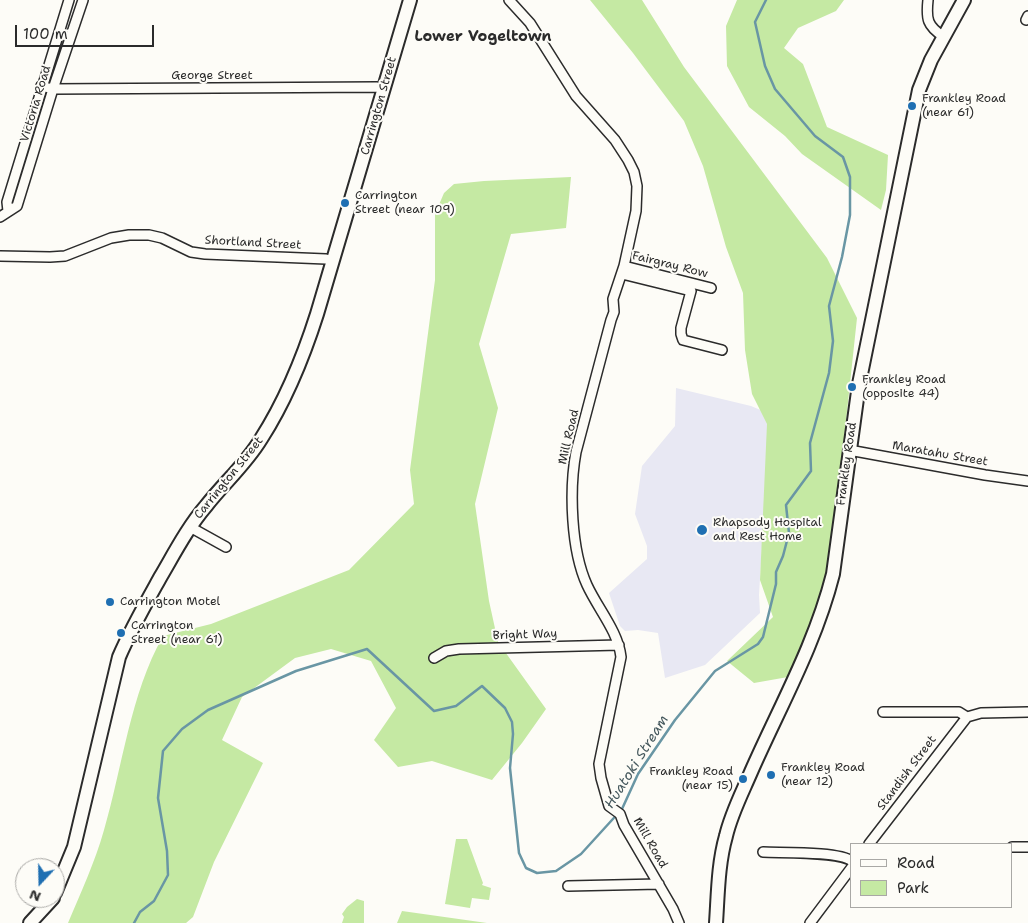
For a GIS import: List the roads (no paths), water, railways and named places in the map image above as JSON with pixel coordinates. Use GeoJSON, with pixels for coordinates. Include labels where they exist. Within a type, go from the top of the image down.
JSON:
{"type":"FeatureCollection","features":[{"type":"Feature","properties":{"kind":"main road","name":"Carrington Street"},"geometry":{"type":"LineString","coordinates":[[65,869],[74,847],[119,657],[131,630],[190,527],[205,506],[245,462],[276,416],[300,365],[333,261],[410,0]]}},
{"type":"Feature","properties":{"kind":"main road","name":"Frankley Road"},"geometry":{"type":"LineString","coordinates":[[716,923],[723,848],[730,822],[757,758],[805,657],[828,596],[833,574],[858,384],[919,90],[931,60],[964,0]]}},
{"type":"Feature","properties":{"kind":"main road"},"geometry":{"type":"LineString","coordinates":[[30,923],[43,908]]}},
{"type":"Feature","properties":{"kind":"street","name":"Victoria Road"},"geometry":{"type":"LineString","coordinates":[[8,211],[7,202],[41,86],[69,0]]}},
{"type":"Feature","properties":{"kind":"street","name":"Victoria Road"},"geometry":{"type":"LineString","coordinates":[[0,218],[17,206],[82,0]]}},
{"type":"Feature","properties":{"kind":"street","name":"Mill Road"},"geometry":{"type":"LineString","coordinates":[[509,0],[530,23],[576,96],[615,140],[634,172],[636,211],[623,270],[613,299],[614,312],[576,452],[573,470],[572,508],[582,572],[587,585],[620,644],[621,657],[599,764],[604,794],[609,806],[620,814],[673,908],[679,923]]}},
{"type":"Feature","properties":{"kind":"street"},"geometry":{"type":"LineString","coordinates":[[928,0],[928,19],[931,27],[944,37]]}},
{"type":"Feature","properties":{"kind":"street","name":"George Street"},"geometry":{"type":"LineString","coordinates":[[41,86],[53,89],[377,87],[384,89]]}},
{"type":"Feature","properties":{"kind":"street","name":"Shortland Street"},"geometry":{"type":"LineString","coordinates":[[0,256],[65,256],[111,238],[128,235],[149,235],[162,238],[191,252],[205,254],[326,259],[333,261]]}},
{"type":"Feature","properties":{"kind":"street","name":"Fairgray Row"},"geometry":{"type":"LineString","coordinates":[[623,270],[711,288]]}},
{"type":"Feature","properties":{"kind":"street"},"geometry":{"type":"LineString","coordinates":[[623,270],[690,290],[681,328],[683,340],[722,350]]}},
{"type":"Feature","properties":{"kind":"street","name":"Maratahu Street"},"geometry":{"type":"LineString","coordinates":[[849,450],[1028,481]]}},
{"type":"Feature","properties":{"kind":"street"},"geometry":{"type":"LineString","coordinates":[[190,527],[226,547]]}},
{"type":"Feature","properties":{"kind":"street","name":"Bright Way"},"geometry":{"type":"LineString","coordinates":[[434,658],[442,652],[452,649],[620,644]]}},
{"type":"Feature","properties":{"kind":"street"},"geometry":{"type":"LineString","coordinates":[[882,712],[959,712],[967,717],[981,713],[1028,712]]}},
{"type":"Feature","properties":{"kind":"street","name":"Standish Street"},"geometry":{"type":"LineString","coordinates":[[871,843],[967,717]]}},
{"type":"Feature","properties":{"kind":"street"},"geometry":{"type":"LineString","coordinates":[[1013,847],[1028,847]]}},
{"type":"Feature","properties":{"kind":"street"},"geometry":{"type":"LineString","coordinates":[[763,852],[831,855],[850,860]]}},
{"type":"Feature","properties":{"kind":"street"},"geometry":{"type":"LineString","coordinates":[[810,923],[850,870]]}},
{"type":"Feature","properties":{"kind":"street"},"geometry":{"type":"LineString","coordinates":[[568,886],[659,884]]}},
{"type":"Feature","properties":{"kind":"waterway","name":"Huatoki Stream"},"geometry":{"type":"LineString","coordinates":[[134,923],[140,912],[154,901],[168,875],[167,851],[158,798],[163,751],[182,729],[208,710],[296,671],[367,649],[434,711],[456,706],[482,686],[505,708],[512,722],[513,734],[510,768],[519,853],[526,868],[537,873],[556,871],[581,854],[622,809],[638,774],[675,720],[715,671],[758,644],[763,637],[776,584],[776,572],[783,556],[789,533],[786,505],[811,471],[810,443],[829,373],[833,341],[829,306],[842,257],[850,215],[850,177],[843,157],[815,136],[775,89],[765,66],[755,22],[766,0]]}},
{"type":"Feature","properties":{"kind":"place","name":"Frankley Road (near 61)"},"geometry":{"type":"Point","coordinates":[912,106]}},
{"type":"Feature","properties":{"kind":"place","name":"Carrington Street (near 109)"},"geometry":{"type":"Point","coordinates":[345,203]}},
{"type":"Feature","properties":{"kind":"place","name":"Frankley Road (opposite 44)"},"geometry":{"type":"Point","coordinates":[852,387]}},
{"type":"Feature","properties":{"kind":"place","name":"Rhapsody Hospital and Rest Home"},"geometry":{"type":"Point","coordinates":[702,530]}},
{"type":"Feature","properties":{"kind":"place","name":"Carrington Motel"},"geometry":{"type":"Point","coordinates":[110,602]}},
{"type":"Feature","properties":{"kind":"place","name":"Carrington Street (near 61)"},"geometry":{"type":"Point","coordinates":[121,633]}},
{"type":"Feature","properties":{"kind":"place","name":"Frankley Road (near 12)"},"geometry":{"type":"Point","coordinates":[771,775]}},
{"type":"Feature","properties":{"kind":"place","name":"Frankley Road (near 15)"},"geometry":{"type":"Point","coordinates":[743,779]}},
{"type":"Feature","properties":{"kind":"district","name":"Lower Vogeltown"},"geometry":{"type":"Point","coordinates":[483,37]}}]}
